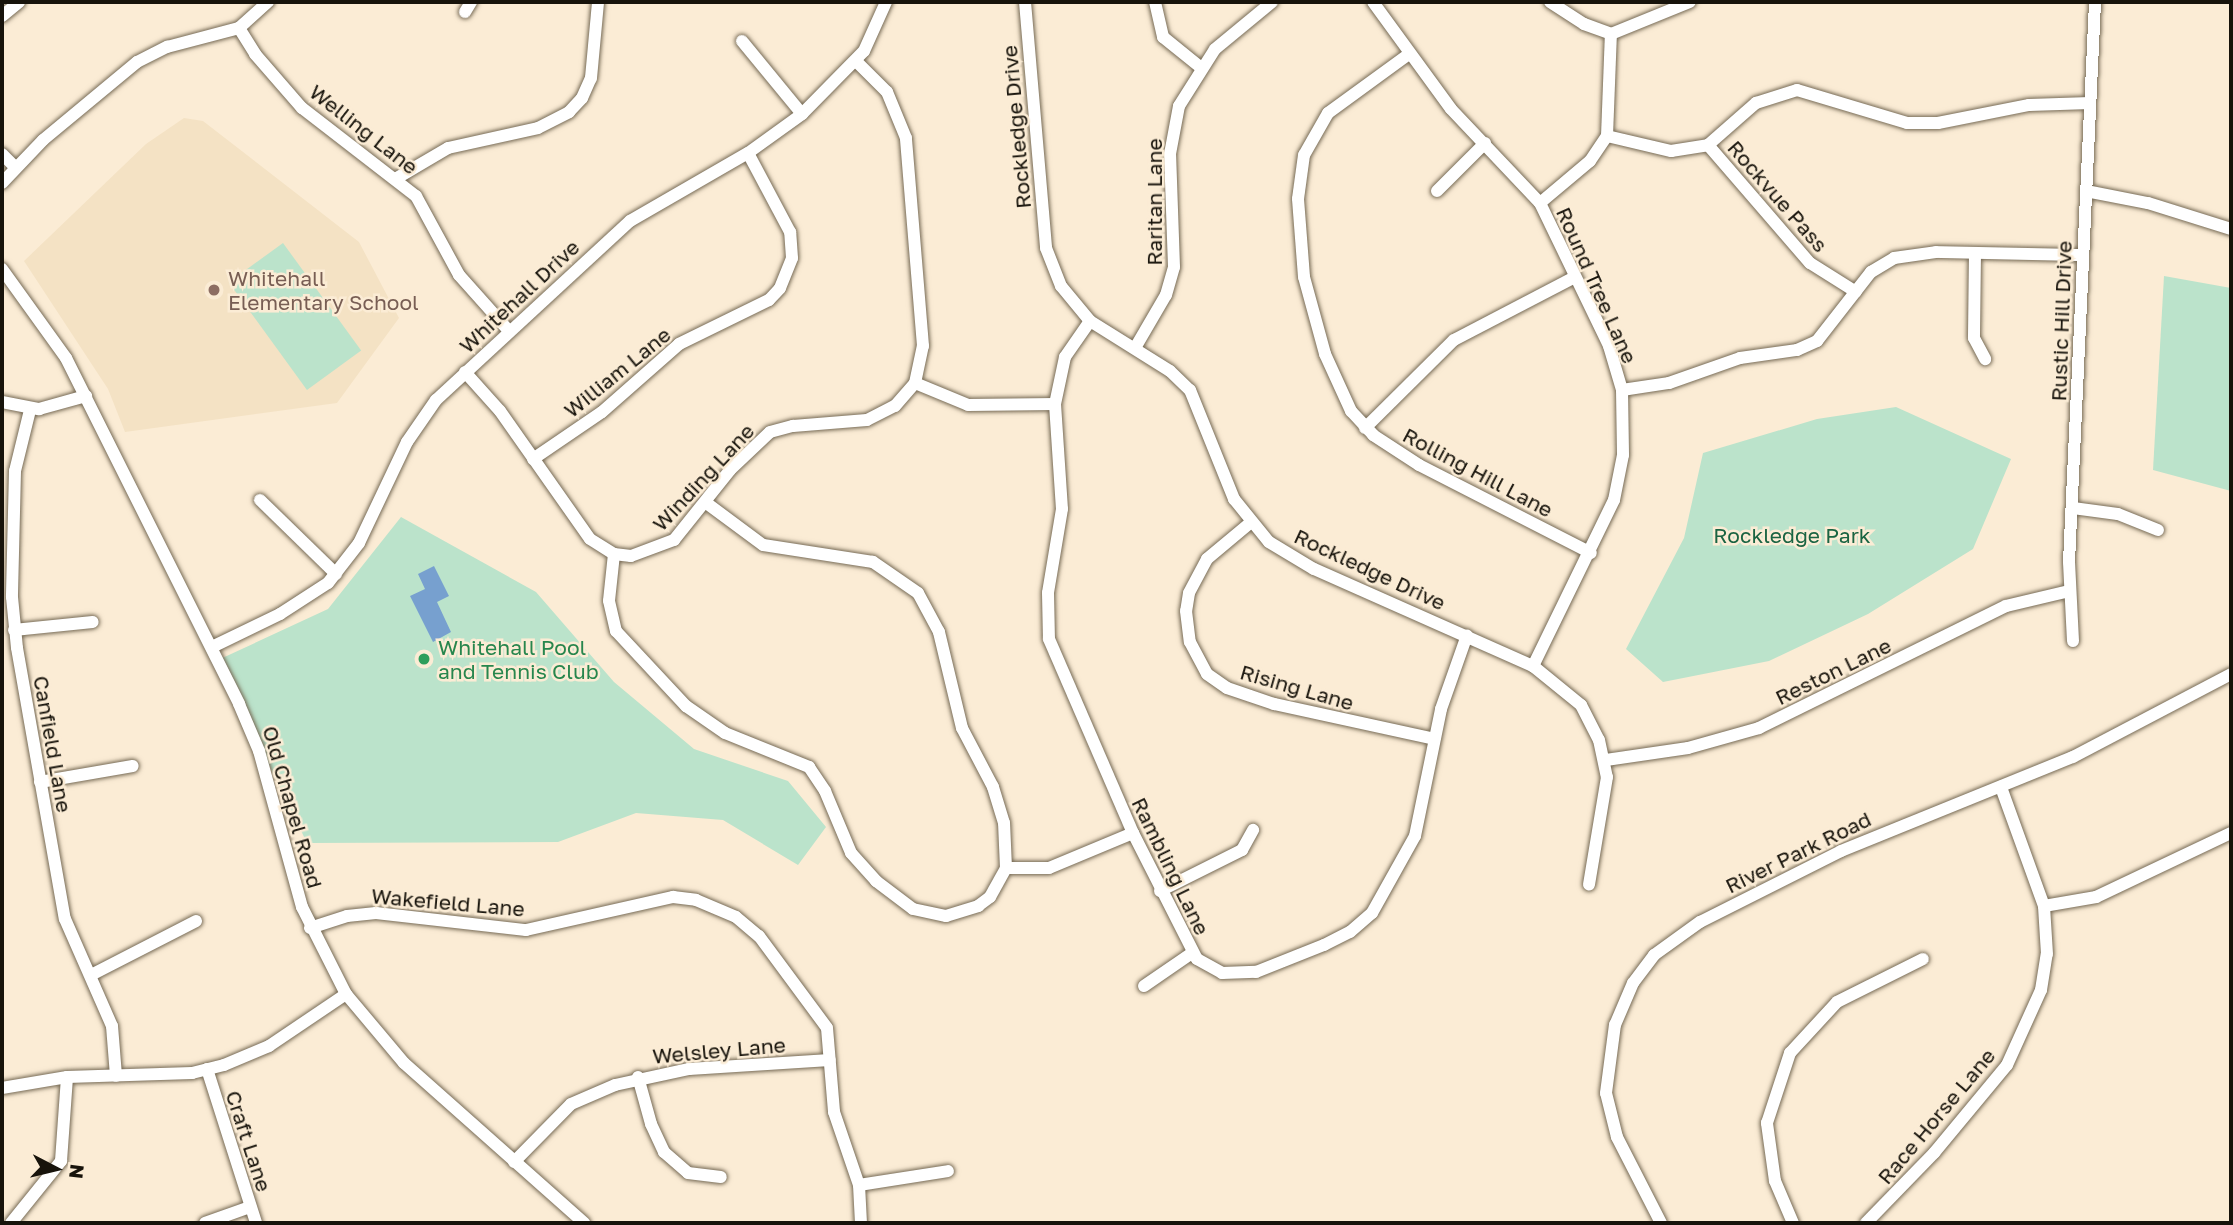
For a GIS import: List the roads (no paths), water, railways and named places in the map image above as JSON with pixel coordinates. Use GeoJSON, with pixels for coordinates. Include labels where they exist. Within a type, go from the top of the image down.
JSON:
{"type":"FeatureCollection","features":[{"type":"Feature","properties":{"kind":"street"},"geometry":{"type":"LineString","coordinates":[[2,16],[19,2]]}},
{"type":"Feature","properties":{"kind":"street"},"geometry":{"type":"LineString","coordinates":[[2,183],[15,167],[145,57],[239,29],[268,2]]}},
{"type":"Feature","properties":{"kind":"street"},"geometry":{"type":"LineString","coordinates":[[397,178],[448,148],[538,128],[569,112],[582,98],[591,78],[598,2]]}},
{"type":"Feature","properties":{"kind":"street","name":"Whitehall Drive"},"geometry":{"type":"LineString","coordinates":[[212,647],[280,614],[335,574],[359,543],[422,418],[465,372],[630,221],[748,152],[802,114],[856,61],[874,34],[886,2]]}},
{"type":"Feature","properties":{"kind":"street","name":"Rockledge Drive"},"geometry":{"type":"LineString","coordinates":[[1025,2],[1046,248],[1061,286],[1090,321],[1135,348],[1190,390],[1234,499],[1250,523],[1284,553],[1314,569],[1533,666],[1581,705],[1606,760],[1607,794],[1589,885]]}},
{"type":"Feature","properties":{"kind":"street"},"geometry":{"type":"LineString","coordinates":[[1155,2],[1163,37],[1200,67]]}},
{"type":"Feature","properties":{"kind":"street","name":"Raritan Lane"},"geometry":{"type":"LineString","coordinates":[[1135,348],[1171,281],[1176,248],[1172,137],[1179,106],[1200,67],[1236,28],[1272,2]]}},
{"type":"Feature","properties":{"kind":"street"},"geometry":{"type":"LineString","coordinates":[[1550,2],[1584,24],[1611,34],[1690,2]]}},
{"type":"Feature","properties":{"kind":"street","name":"Rustic Hill Drive"},"geometry":{"type":"LineString","coordinates":[[2073,642],[2069,591],[2095,2]]}},
{"type":"Feature","properties":{"kind":"street","name":"Round Tree Lane"},"geometry":{"type":"LineString","coordinates":[[1380,4],[1409,54],[1540,203],[1609,346],[1622,390],[1622,469],[1614,500],[1591,554],[1533,666]]}},
{"type":"Feature","properties":{"kind":"street","name":"Welling Lane"},"geometry":{"type":"LineString","coordinates":[[239,29],[255,54],[302,108],[397,178],[423,203],[469,290],[509,331]]}},
{"type":"Feature","properties":{"kind":"street"},"geometry":{"type":"LineString","coordinates":[[1540,203],[1590,161],[1607,136],[1611,34]]}},
{"type":"Feature","properties":{"kind":"street"},"geometry":{"type":"LineString","coordinates":[[742,41],[802,114]]}},
{"type":"Feature","properties":{"kind":"street","name":"Rolling Hill Lane"},"geometry":{"type":"LineString","coordinates":[[1409,54],[1322,119],[1307,146],[1300,172],[1298,210],[1307,299],[1334,376],[1365,428],[1419,465],[1591,554]]}},
{"type":"Feature","properties":{"kind":"street"},"geometry":{"type":"LineString","coordinates":[[856,61],[887,92],[905,138],[923,332],[922,363],[915,383],[968,405],[1055,404]]}},
{"type":"Feature","properties":{"kind":"street"},"geometry":{"type":"LineString","coordinates":[[1607,136],[1671,151],[1709,145],[1756,103],[1785,91],[1811,92],[1916,123],[1957,121],[2029,106],[2090,103]]}},
{"type":"Feature","properties":{"kind":"street"},"geometry":{"type":"LineString","coordinates":[[1437,191],[1485,143]]}},
{"type":"Feature","properties":{"kind":"street","name":"Rockvue Pass"},"geometry":{"type":"LineString","coordinates":[[1709,145],[1802,255],[1831,280],[1856,292]]}},
{"type":"Feature","properties":{"kind":"street","name":"William Lane"},"geometry":{"type":"LineString","coordinates":[[533,459],[603,412],[679,344],[760,305],[780,288],[792,258],[790,232],[748,152]]}},
{"type":"Feature","properties":{"kind":"street"},"geometry":{"type":"LineString","coordinates":[[2,154],[15,167]]}},
{"type":"Feature","properties":{"kind":"street"},"geometry":{"type":"LineString","coordinates":[[2086,191],[2148,203],[2231,229]]}},
{"type":"Feature","properties":{"kind":"street"},"geometry":{"type":"LineString","coordinates":[[1622,390],[1669,383],[1740,358],[1807,346],[1828,332],[1871,272],[1894,258],[1919,253],[2083,255]]}},
{"type":"Feature","properties":{"kind":"street"},"geometry":{"type":"LineString","coordinates":[[1975,253],[1974,338],[1985,359]]}},
{"type":"Feature","properties":{"kind":"street","name":"Old Chapel Road"},"geometry":{"type":"LineString","coordinates":[[2,269],[50,332],[86,396],[212,647],[259,751],[310,928],[346,994],[404,1063],[584,1223]]}},
{"type":"Feature","properties":{"kind":"street"},"geometry":{"type":"LineString","coordinates":[[1365,428],[1454,340],[1575,276]]}},
{"type":"Feature","properties":{"kind":"street","name":"Rambling Lane"},"geometry":{"type":"LineString","coordinates":[[1090,321],[1065,357],[1055,404],[1062,509],[1048,593],[1049,639],[1160,891],[1192,953],[1212,970],[1243,975],[1292,960],[1363,923],[1411,846],[1447,685],[1467,635]]}},
{"type":"Feature","properties":{"kind":"street"},"geometry":{"type":"LineString","coordinates":[[465,372],[500,411],[590,539],[614,554],[610,614],[622,640],[710,725],[809,767],[825,791],[851,852],[890,893],[920,913],[957,915],[990,897],[1006,868],[1000,807],[962,728],[939,632],[918,593],[873,562],[763,545],[705,502]]}},
{"type":"Feature","properties":{"kind":"street","name":"Winding Lane"},"geometry":{"type":"LineString","coordinates":[[614,554],[639,555],[667,546],[745,454],[770,432],[806,424],[867,420],[895,406],[915,383]]}},
{"type":"Feature","properties":{"kind":"street"},"geometry":{"type":"LineString","coordinates":[[2,402],[30,410],[86,396]]}},
{"type":"Feature","properties":{"kind":"street","name":"Canfield Lane"},"geometry":{"type":"LineString","coordinates":[[30,410],[15,471],[15,630],[65,919],[113,1026],[116,1076]]}},
{"type":"Feature","properties":{"kind":"street"},"geometry":{"type":"LineString","coordinates":[[260,500],[335,574]]}},
{"type":"Feature","properties":{"kind":"street"},"geometry":{"type":"LineString","coordinates":[[2073,508],[2118,514],[2158,530]]}},
{"type":"Feature","properties":{"kind":"street","name":"Rising Lane"},"geometry":{"type":"LineString","coordinates":[[1250,523],[1207,559],[1189,593],[1188,632],[1207,674],[1227,688],[1274,704],[1434,739]]}},
{"type":"Feature","properties":{"kind":"street","name":"Reston Lane"},"geometry":{"type":"LineString","coordinates":[[1606,760],[1688,748],[1759,728],[2006,606],[2069,591]]}},
{"type":"Feature","properties":{"kind":"street"},"geometry":{"type":"LineString","coordinates":[[15,630],[93,622]]}},
{"type":"Feature","properties":{"kind":"street","name":"River Park Road"},"geometry":{"type":"LineString","coordinates":[[1661,1223],[1617,1137],[1606,1093],[1615,1025],[1633,983],[1654,955],[1700,922],[1841,851],[2102,744],[2231,674]]}},
{"type":"Feature","properties":{"kind":"street"},"geometry":{"type":"LineString","coordinates":[[40,782],[133,766]]}},
{"type":"Feature","properties":{"kind":"street","name":"Race Horse Lane"},"geometry":{"type":"LineString","coordinates":[[1866,1223],[1934,1153],[2007,1065],[2025,1033],[2047,954],[2044,906],[2001,787]]}},
{"type":"Feature","properties":{"kind":"street"},"geometry":{"type":"LineString","coordinates":[[1160,891],[1242,850],[1253,830]]}},
{"type":"Feature","properties":{"kind":"street"},"geometry":{"type":"LineString","coordinates":[[1006,868],[1057,866],[1133,834]]}},
{"type":"Feature","properties":{"kind":"street"},"geometry":{"type":"LineString","coordinates":[[2044,906],[2096,897],[2231,834]]}},
{"type":"Feature","properties":{"kind":"street","name":"Wakefield Lane"},"geometry":{"type":"LineString","coordinates":[[310,928],[347,916],[376,913],[526,930],[655,898],[685,897],[736,917],[759,936],[820,1015],[831,1060],[834,1112],[859,1185],[861,1223]]}},
{"type":"Feature","properties":{"kind":"street"},"geometry":{"type":"LineString","coordinates":[[91,975],[196,921]]}},
{"type":"Feature","properties":{"kind":"street"},"geometry":{"type":"LineString","coordinates":[[1144,986],[1192,953]]}},
{"type":"Feature","properties":{"kind":"street"},"geometry":{"type":"LineString","coordinates":[[1793,1223],[1775,1181],[1767,1123],[1790,1053],[1837,1002],[1923,959]]}},
{"type":"Feature","properties":{"kind":"street"},"geometry":{"type":"LineString","coordinates":[[2,1088],[67,1077],[207,1069],[269,1046],[346,994]]}},
{"type":"Feature","properties":{"kind":"street","name":"Welsley Lane"},"geometry":{"type":"LineString","coordinates":[[514,1162],[571,1104],[638,1077],[689,1069],[831,1060]]}},
{"type":"Feature","properties":{"kind":"street","name":"Craft Lane"},"geometry":{"type":"LineString","coordinates":[[207,1069],[256,1223]]}},
{"type":"Feature","properties":{"kind":"street"},"geometry":{"type":"LineString","coordinates":[[11,1223],[61,1161],[67,1077]]}},
{"type":"Feature","properties":{"kind":"street"},"geometry":{"type":"LineString","coordinates":[[638,1077],[651,1125],[664,1152],[688,1173],[721,1177]]}},
{"type":"Feature","properties":{"kind":"street"},"geometry":{"type":"LineString","coordinates":[[859,1185],[948,1171]]}},
{"type":"Feature","properties":{"kind":"street"},"geometry":{"type":"LineString","coordinates":[[205,1223],[250,1207]]}},
{"type":"Feature","properties":{"kind":"water"},"geometry":{"type":"Polygon","coordinates":[[[434,566],[449,596],[437,602],[451,632],[433,642],[410,596],[425,589],[418,574],[434,566]]]}},
{"type":"Feature","properties":{"kind":"place","name":"Whitehall Elementary School"},"geometry":{"type":"Point","coordinates":[214,290]}},
{"type":"Feature","properties":{"kind":"place","name":"Whitehall Pool and Tennis Club"},"geometry":{"type":"Point","coordinates":[424,659]}},
{"type":"Feature","properties":{"kind":"park label","name":"Rockledge Park"},"geometry":{"type":"Point","coordinates":[1792,535]}}]}
